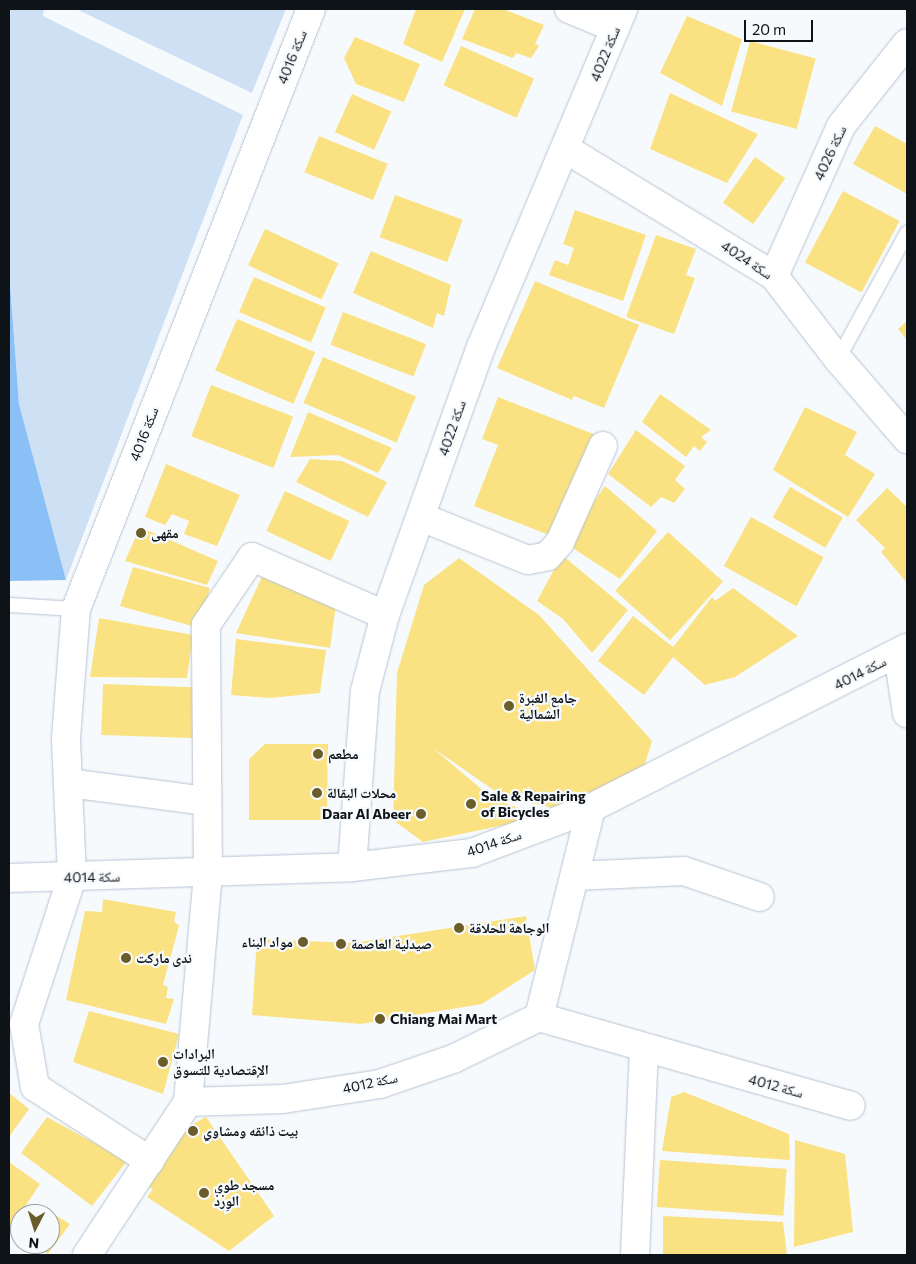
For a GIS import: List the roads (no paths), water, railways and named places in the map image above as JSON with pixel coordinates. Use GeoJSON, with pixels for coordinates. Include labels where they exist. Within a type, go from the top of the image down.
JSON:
{"type":"FeatureCollection","features":[{"type":"Feature","properties":{"kind":"street","name":"سكة 4016"},"geometry":{"type":"LineString","coordinates":[[72,877],[66,738],[76,609],[311,9]]}},
{"type":"Feature","properties":{"kind":"street"},"geometry":{"type":"LineString","coordinates":[[569,9],[620,19]]}},
{"type":"Feature","properties":{"kind":"street","name":"سكة 4022"},"geometry":{"type":"LineString","coordinates":[[352,867],[365,691],[385,616],[481,347],[620,19]]}},
{"type":"Feature","properties":{"kind":"street","name":"سكة 4026"},"geometry":{"type":"LineString","coordinates":[[774,276],[841,126],[907,43]]}},
{"type":"Feature","properties":{"kind":"street","name":"سكة 4024"},"geometry":{"type":"LineString","coordinates":[[566,149],[774,276],[838,359],[907,439]]}},
{"type":"Feature","properties":{"kind":"street"},"geometry":{"type":"LineString","coordinates":[[421,517],[528,560],[548,556],[560,542],[603,446]]}},
{"type":"Feature","properties":{"kind":"street"},"geometry":{"type":"LineString","coordinates":[[87,1255],[188,1102],[208,874],[206,624],[247,559],[252,557],[385,616]]}},
{"type":"Feature","properties":{"kind":"street"},"geometry":{"type":"LineString","coordinates":[[903,651],[907,714]]}},
{"type":"Feature","properties":{"kind":"street","name":"سكة 4014"},"geometry":{"type":"LineString","coordinates":[[9,878],[208,874],[352,867],[472,853],[591,808],[903,651]]}},
{"type":"Feature","properties":{"kind":"street"},"geometry":{"type":"LineString","coordinates":[[68,782],[208,801]]}},
{"type":"Feature","properties":{"kind":"street"},"geometry":{"type":"LineString","coordinates":[[540,1017],[591,808]]}},
{"type":"Feature","properties":{"kind":"street"},"geometry":{"type":"LineString","coordinates":[[575,876],[684,871],[760,897]]}},
{"type":"Feature","properties":{"kind":"street"},"geometry":{"type":"LineString","coordinates":[[72,877],[24,1024],[35,1087],[150,1160]]}},
{"type":"Feature","properties":{"kind":"street","name":"سكة 4012"},"geometry":{"type":"LineString","coordinates":[[188,1102],[283,1099],[380,1084],[453,1059],[540,1017],[644,1050],[851,1106]]}},
{"type":"Feature","properties":{"kind":"street"},"geometry":{"type":"LineString","coordinates":[[635,1255],[644,1050]]}},
{"type":"Feature","properties":{"kind":"lane"},"geometry":{"type":"LineString","coordinates":[[838,359],[907,233]]}},
{"type":"Feature","properties":{"kind":"lane"},"geometry":{"type":"LineString","coordinates":[[9,605],[76,609]]}},
{"type":"Feature","properties":{"kind":"place","name":"مقهى"},"geometry":{"type":"Point","coordinates":[141,533]}},
{"type":"Feature","properties":{"kind":"place","name":"جامع الغبرة الشمالية"},"geometry":{"type":"Point","coordinates":[509,706]}},
{"type":"Feature","properties":{"kind":"place","name":"مطعم"},"geometry":{"type":"Point","coordinates":[318,754]}},
{"type":"Feature","properties":{"kind":"place","name":"محلات البقالة"},"geometry":{"type":"Point","coordinates":[317,793]}},
{"type":"Feature","properties":{"kind":"place","name":"Sale & Repairing of Bicycles"},"geometry":{"type":"Point","coordinates":[471,804]}},
{"type":"Feature","properties":{"kind":"place","name":"Daar Al Abeer"},"geometry":{"type":"Point","coordinates":[421,814]}},
{"type":"Feature","properties":{"kind":"place","name":"الوجاهة للحلاقة"},"geometry":{"type":"Point","coordinates":[459,928]}},
{"type":"Feature","properties":{"kind":"place","name":"مواد البناء"},"geometry":{"type":"Point","coordinates":[303,942]}},
{"type":"Feature","properties":{"kind":"place","name":"صيدلية العاصمة"},"geometry":{"type":"Point","coordinates":[341,944]}},
{"type":"Feature","properties":{"kind":"place","name":"ندى ماركت"},"geometry":{"type":"Point","coordinates":[126,958]}},
{"type":"Feature","properties":{"kind":"place","name":"Chiang Mai Mart"},"geometry":{"type":"Point","coordinates":[380,1019]}},
{"type":"Feature","properties":{"kind":"place","name":"البرادات الإقتصادية للتسوق"},"geometry":{"type":"Point","coordinates":[163,1062]}},
{"type":"Feature","properties":{"kind":"place","name":"بيت ذائقه ومشاوي"},"geometry":{"type":"Point","coordinates":[193,1131]}},
{"type":"Feature","properties":{"kind":"place","name":"مسجد طوي الوِرْدْ"},"geometry":{"type":"Point","coordinates":[204,1193]}}]}
